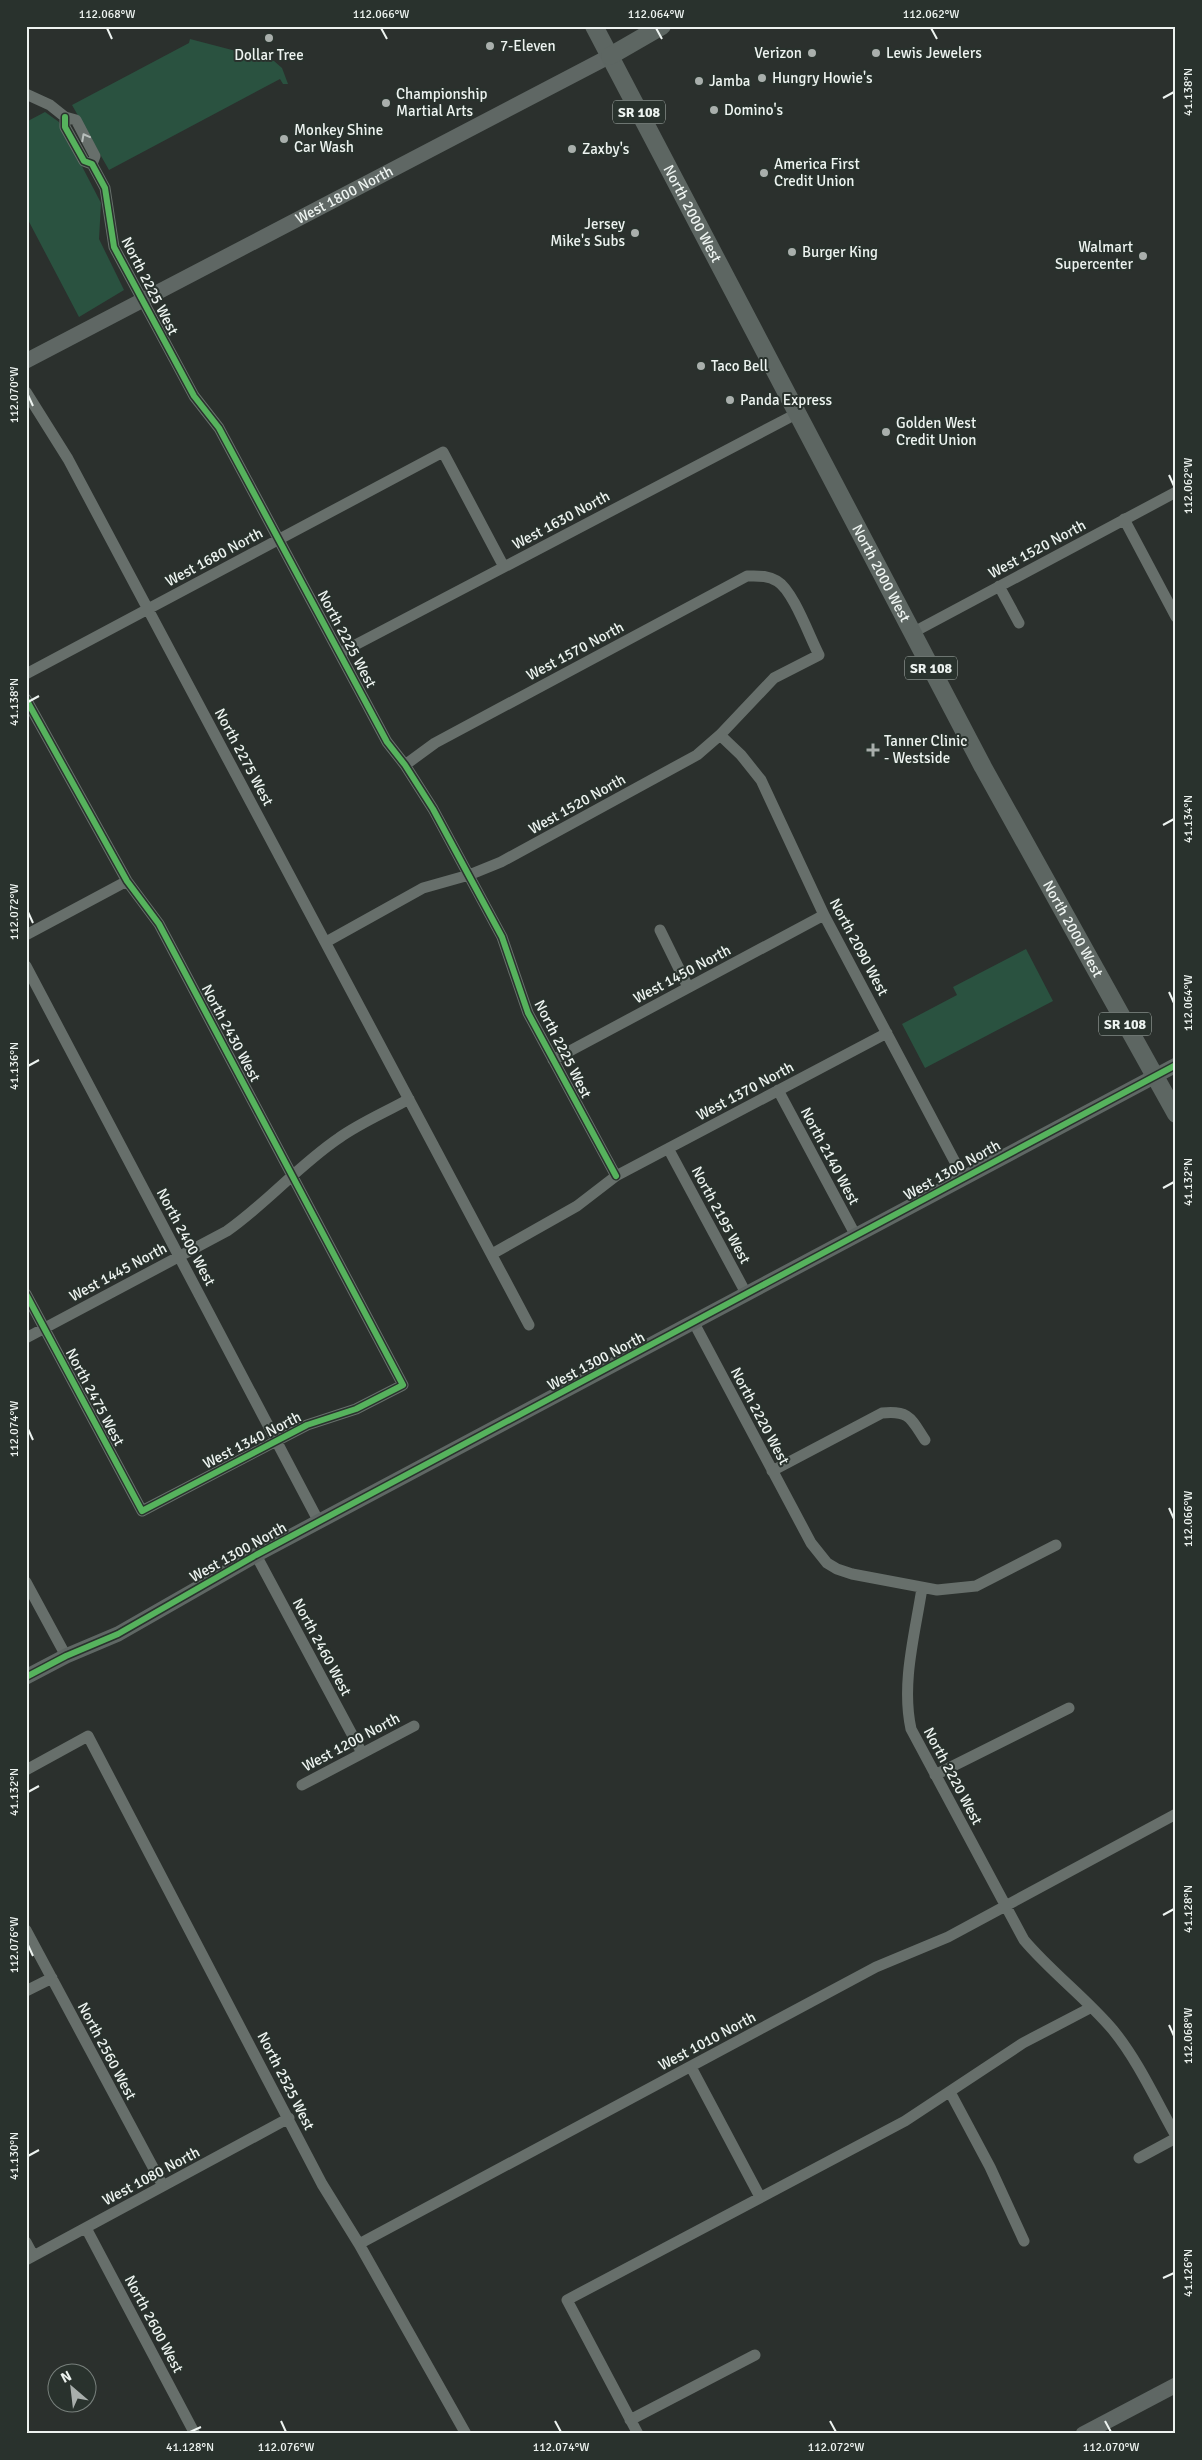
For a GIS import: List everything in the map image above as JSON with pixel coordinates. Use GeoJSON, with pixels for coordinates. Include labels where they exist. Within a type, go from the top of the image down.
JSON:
{"type":"FeatureCollection","features":[{"type":"Feature","properties":{"kind":"main road","name":"North 2000 West"},"geometry":{"type":"LineString","coordinates":[[594,26],[983,767],[1176,1114]]}},
{"type":"Feature","properties":{"kind":"main road","name":"West 1800 North"},"geometry":{"type":"LineString","coordinates":[[610,56],[662,26]]}},
{"type":"Feature","properties":{"kind":"street","name":"West 1800 North"},"geometry":{"type":"LineString","coordinates":[[26,361],[610,56]]}},
{"type":"Feature","properties":{"kind":"street","name":"North 2225 West"},"geometry":{"type":"LineString","coordinates":[[26,94],[50,105],[65,117],[76,120],[96,156],[92,164],[105,188],[114,247],[194,396],[218,428],[387,742],[405,765],[433,809],[469,875],[502,937],[528,1013],[616,1176]]}},
{"type":"Feature","properties":{"kind":"street","name":"North 2275 West"},"geometry":{"type":"LineString","coordinates":[[26,392],[68,460],[529,1325]]}},
{"type":"Feature","properties":{"kind":"street","name":"West 1630 North"},"geometry":{"type":"LineString","coordinates":[[340,653],[796,414]]}},
{"type":"Feature","properties":{"kind":"street","name":"West 1680 North"},"geometry":{"type":"LineString","coordinates":[[26,674],[443,452],[504,567]]}},
{"type":"Feature","properties":{"kind":"street","name":"West 1520 North"},"geometry":{"type":"LineString","coordinates":[[912,633],[1176,492]]}},
{"type":"Feature","properties":{"kind":"street"},"geometry":{"type":"LineString","coordinates":[[1124,519],[1176,617]]}},
{"type":"Feature","properties":{"kind":"street","name":"West 1570 North"},"geometry":{"type":"LineString","coordinates":[[405,765],[435,743],[747,576],[764,576]]}},
{"type":"Feature","properties":{"kind":"street","name":"West 1520 North"},"geometry":{"type":"LineString","coordinates":[[326,942],[423,888],[469,875],[501,862],[697,755],[720,735],[774,678],[819,655],[790,596],[779,582],[764,576]]}},
{"type":"Feature","properties":{"kind":"street"},"geometry":{"type":"LineString","coordinates":[[999,586],[1019,623]]}},
{"type":"Feature","properties":{"kind":"street","name":"North 2430 West"},"geometry":{"type":"LineString","coordinates":[[26,699],[127,881],[160,924],[403,1385]]}},
{"type":"Feature","properties":{"kind":"street","name":"North 2090 West"},"geometry":{"type":"LineString","coordinates":[[720,735],[742,755],[761,780],[824,915],[964,1179]]}},
{"type":"Feature","properties":{"kind":"street"},"geometry":{"type":"LineString","coordinates":[[26,935],[127,881]]}},
{"type":"Feature","properties":{"kind":"street","name":"West 1450 North"},"geometry":{"type":"LineString","coordinates":[[553,1060],[824,915]]}},
{"type":"Feature","properties":{"kind":"street"},"geometry":{"type":"LineString","coordinates":[[660,930],[688,987]]}},
{"type":"Feature","properties":{"kind":"street","name":"North 2400 West"},"geometry":{"type":"LineString","coordinates":[[26,966],[319,1522]]}},
{"type":"Feature","properties":{"kind":"street","name":"West 1370 North"},"geometry":{"type":"LineString","coordinates":[[492,1254],[577,1206],[616,1176],[669,1150],[887,1033]]}},
{"type":"Feature","properties":{"kind":"street","name":"West 1300 North"},"geometry":{"type":"LineString","coordinates":[[26,1677],[66,1656],[118,1634],[256,1555],[1176,1065]]}},
{"type":"Feature","properties":{"kind":"street","name":"North 2140 West"},"geometry":{"type":"LineString","coordinates":[[778,1090],[856,1236]]}},
{"type":"Feature","properties":{"kind":"street","name":"West 1445 North"},"geometry":{"type":"LineString","coordinates":[[26,1338],[228,1231],[339,1137],[409,1099]]}},
{"type":"Feature","properties":{"kind":"street","name":"North 2195 West"},"geometry":{"type":"LineString","coordinates":[[669,1150],[747,1295]]}},
{"type":"Feature","properties":{"kind":"street","name":"North 2475 West"},"geometry":{"type":"LineString","coordinates":[[26,1294],[142,1511]]}},
{"type":"Feature","properties":{"kind":"street","name":"North 2220 West"},"geometry":{"type":"LineString","coordinates":[[694,1323],[811,1543],[827,1563],[852,1574],[922,1588],[907,1681],[906,1707],[911,1729],[1004,1906],[1024,1940],[1043,1962],[1112,2030],[1127,2050],[1176,2137],[1139,2158]]}},
{"type":"Feature","properties":{"kind":"street","name":"West 1340 North"},"geometry":{"type":"LineString","coordinates":[[142,1511],[307,1424],[356,1409],[403,1385]]}},
{"type":"Feature","properties":{"kind":"street"},"geometry":{"type":"LineString","coordinates":[[772,1472],[882,1413],[898,1411],[910,1418],[925,1440]]}},
{"type":"Feature","properties":{"kind":"street"},"geometry":{"type":"LineString","coordinates":[[922,1588],[937,1590],[976,1586],[1056,1545]]}},
{"type":"Feature","properties":{"kind":"street","name":"North 2460 West"},"geometry":{"type":"LineString","coordinates":[[256,1555],[362,1753]]}},
{"type":"Feature","properties":{"kind":"street"},"geometry":{"type":"LineString","coordinates":[[26,1582],[66,1656]]}},
{"type":"Feature","properties":{"kind":"street"},"geometry":{"type":"LineString","coordinates":[[935,1775],[1069,1708]]}},
{"type":"Feature","properties":{"kind":"street","name":"West 1200 North"},"geometry":{"type":"LineString","coordinates":[[302,1785],[414,1726]]}},
{"type":"Feature","properties":{"kind":"street","name":"North 2525 West"},"geometry":{"type":"LineString","coordinates":[[26,1770],[88,1736],[322,2184],[359,2244],[466,2434]]}},
{"type":"Feature","properties":{"kind":"street","name":"West 1010 North"},"geometry":{"type":"LineString","coordinates":[[359,2244],[876,1966],[948,1937],[1176,1814]]}},
{"type":"Feature","properties":{"kind":"street","name":"North 2560 West"},"geometry":{"type":"LineString","coordinates":[[26,1930],[163,2186]]}},
{"type":"Feature","properties":{"kind":"street"},"geometry":{"type":"LineString","coordinates":[[26,1991],[52,1978]]}},
{"type":"Feature","properties":{"kind":"street"},"geometry":{"type":"LineString","coordinates":[[638,2434],[567,2300],[905,2121],[1023,2043],[1090,2008]]}},
{"type":"Feature","properties":{"kind":"street"},"geometry":{"type":"LineString","coordinates":[[691,2067],[760,2197]]}},
{"type":"Feature","properties":{"kind":"street"},"geometry":{"type":"LineString","coordinates":[[950,2092],[990,2167],[1024,2241]]}},
{"type":"Feature","properties":{"kind":"street","name":"West 1080 North"},"geometry":{"type":"LineString","coordinates":[[30,2258],[289,2118]]}},
{"type":"Feature","properties":{"kind":"street","name":"North 2600 West"},"geometry":{"type":"LineString","coordinates":[[86,2228],[196,2434]]}},
{"type":"Feature","properties":{"kind":"street"},"geometry":{"type":"LineString","coordinates":[[26,2242],[30,2258]]}},
{"type":"Feature","properties":{"kind":"street"},"geometry":{"type":"LineString","coordinates":[[630,2420],[755,2355]]}},
{"type":"Feature","properties":{"kind":"street"},"geometry":{"type":"LineString","coordinates":[[1083,2434],[1176,2385]]}},
{"type":"Feature","properties":{"kind":"green space"},"geometry":{"type":"Polygon","coordinates":[[[190,39],[274,61],[282,68],[288,84],[283,84],[280,79],[109,170],[72,105],[189,43],[190,39]]]}},
{"type":"Feature","properties":{"kind":"green space"},"geometry":{"type":"Polygon","coordinates":[[[45,112],[59,122],[101,203],[99,239],[124,290],[79,317],[26,216],[26,122],[45,112]]]}},
{"type":"Feature","properties":{"kind":"green space"},"geometry":{"type":"Polygon","coordinates":[[[1026,949],[1053,1001],[925,1068],[902,1024],[957,995],[953,987],[1026,949]]]}},
{"type":"Feature","properties":{"kind":"cycle path"},"geometry":{"type":"LineString","coordinates":[[65,117],[65,127],[84,161],[92,164],[105,188],[114,247],[194,396],[219,428],[387,742],[405,765],[433,809],[502,937],[528,1013],[616,1176]]}},
{"type":"Feature","properties":{"kind":"cycle path"},"geometry":{"type":"LineString","coordinates":[[26,699],[127,881],[159,924],[403,1385],[356,1409],[307,1425],[142,1511],[26,1294]]}},
{"type":"Feature","properties":{"kind":"cycle path"},"geometry":{"type":"LineString","coordinates":[[26,1677],[66,1656],[118,1634],[256,1555],[1176,1065]]}},
{"type":"Feature","properties":{"kind":"place","name":"Dollar Tree"},"geometry":{"type":"Point","coordinates":[269,38]}},
{"type":"Feature","properties":{"kind":"place","name":"7-Eleven"},"geometry":{"type":"Point","coordinates":[490,46]}},
{"type":"Feature","properties":{"kind":"place","name":"Verizon"},"geometry":{"type":"Point","coordinates":[812,53]}},
{"type":"Feature","properties":{"kind":"place","name":"Lewis Jewelers"},"geometry":{"type":"Point","coordinates":[876,53]}},
{"type":"Feature","properties":{"kind":"place","name":"Hungry Howie's"},"geometry":{"type":"Point","coordinates":[762,78]}},
{"type":"Feature","properties":{"kind":"place","name":"Jamba"},"geometry":{"type":"Point","coordinates":[699,81]}},
{"type":"Feature","properties":{"kind":"place","name":"Championship Martial Arts"},"geometry":{"type":"Point","coordinates":[386,103]}},
{"type":"Feature","properties":{"kind":"place","name":"Domino's"},"geometry":{"type":"Point","coordinates":[714,110]}},
{"type":"Feature","properties":{"kind":"place","name":"Monkey Shine Car Wash"},"geometry":{"type":"Point","coordinates":[284,139]}},
{"type":"Feature","properties":{"kind":"place","name":"Zaxby's"},"geometry":{"type":"Point","coordinates":[572,149]}},
{"type":"Feature","properties":{"kind":"place","name":"America First Credit Union"},"geometry":{"type":"Point","coordinates":[764,173]}},
{"type":"Feature","properties":{"kind":"place","name":"Jersey Mike's Subs"},"geometry":{"type":"Point","coordinates":[635,233]}},
{"type":"Feature","properties":{"kind":"place","name":"Burger King"},"geometry":{"type":"Point","coordinates":[792,252]}},
{"type":"Feature","properties":{"kind":"place","name":"Walmart Supercenter"},"geometry":{"type":"Point","coordinates":[1143,256]}},
{"type":"Feature","properties":{"kind":"place","name":"Taco Bell"},"geometry":{"type":"Point","coordinates":[701,366]}},
{"type":"Feature","properties":{"kind":"place","name":"Panda Express"},"geometry":{"type":"Point","coordinates":[730,400]}},
{"type":"Feature","properties":{"kind":"place","name":"Golden West Credit Union"},"geometry":{"type":"Point","coordinates":[886,432]}},
{"type":"Feature","properties":{"kind":"place","name":"Tanner Clinic - Westside"},"geometry":{"type":"Point","coordinates":[873,750]}}]}
